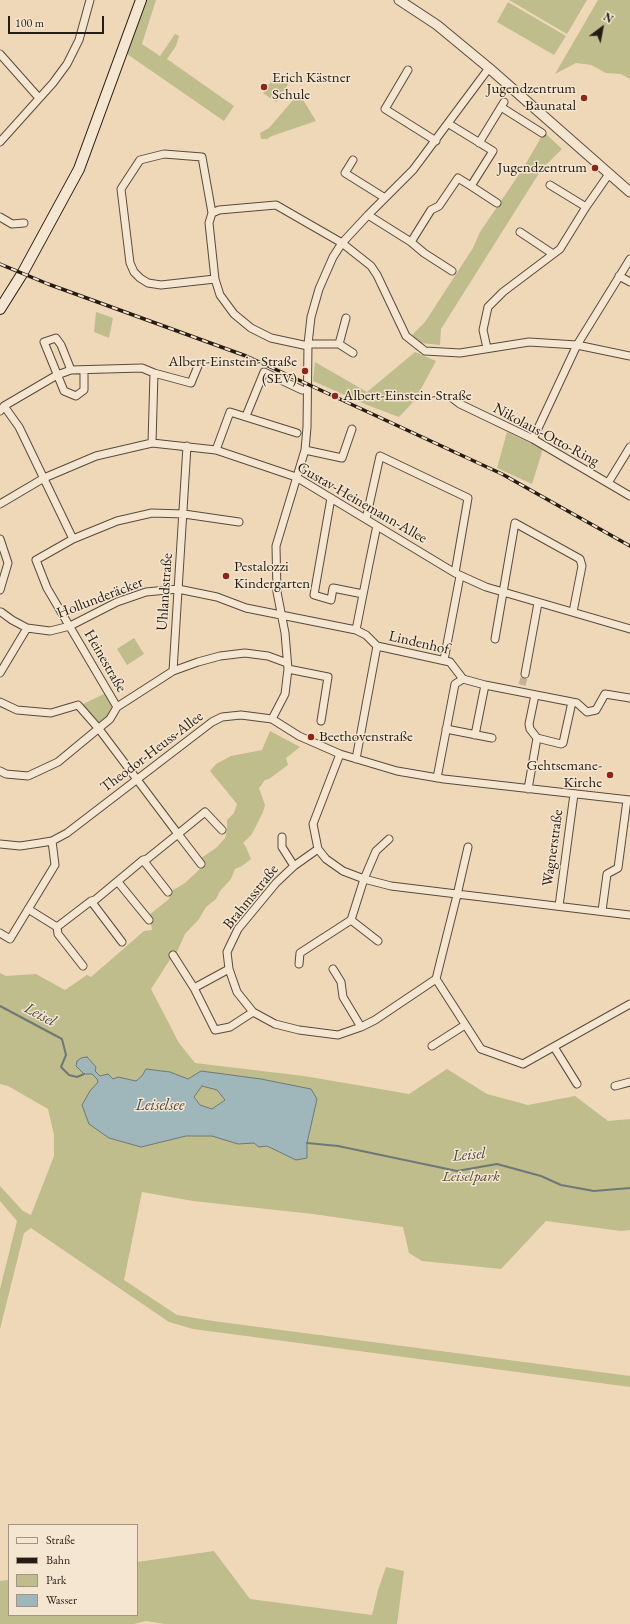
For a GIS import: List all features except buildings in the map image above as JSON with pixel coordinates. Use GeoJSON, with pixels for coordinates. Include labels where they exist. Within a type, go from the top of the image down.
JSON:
{"type":"FeatureCollection","features":[{"type":"Feature","properties":{"kind":"main road"},"geometry":{"type":"LineString","coordinates":[[0,309],[22,274],[79,169],[141,0]]}},
{"type":"Feature","properties":{"kind":"street"},"geometry":{"type":"LineString","coordinates":[[0,142],[53,83],[66,64],[79,40],[90,0]]}},
{"type":"Feature","properties":{"kind":"street"},"geometry":{"type":"LineString","coordinates":[[399,0],[437,25],[489,68],[630,192]]}},
{"type":"Feature","properties":{"kind":"street"},"geometry":{"type":"LineString","coordinates":[[0,54],[39,98]]}},
{"type":"Feature","properties":{"kind":"street"},"geometry":{"type":"LineString","coordinates":[[272,719],[285,694],[288,666],[285,633],[276,592],[276,546],[305,450],[308,427],[308,345],[311,318],[319,289],[333,257],[342,244],[368,215],[413,170],[449,124],[489,68]]}},
{"type":"Feature","properties":{"kind":"street"},"geometry":{"type":"LineString","coordinates":[[408,70],[385,109],[436,141]]}},
{"type":"Feature","properties":{"kind":"street"},"geometry":{"type":"LineString","coordinates":[[479,142],[502,105],[542,133]]}},
{"type":"Feature","properties":{"kind":"street"},"geometry":{"type":"LineString","coordinates":[[449,124],[479,142],[492,152],[471,186]]}},
{"type":"Feature","properties":{"kind":"street"},"geometry":{"type":"LineString","coordinates":[[215,279],[161,285],[148,283],[134,272],[130,263],[121,189],[140,160],[164,154],[202,158],[212,213],[209,223],[215,279],[220,295],[234,314],[251,328],[271,338],[308,345],[339,344],[353,353]]}},
{"type":"Feature","properties":{"kind":"street"},"geometry":{"type":"LineString","coordinates":[[353,160],[345,172],[385,198]]}},
{"type":"Feature","properties":{"kind":"street"},"geometry":{"type":"LineString","coordinates":[[487,348],[482,330],[488,307],[503,292],[560,249],[586,207],[609,174]]}},
{"type":"Feature","properties":{"kind":"street"},"geometry":{"type":"LineString","coordinates":[[411,242],[431,210],[439,206],[458,178],[497,203]]}},
{"type":"Feature","properties":{"kind":"street"},"geometry":{"type":"LineString","coordinates":[[550,185],[586,207]]}},
{"type":"Feature","properties":{"kind":"street"},"geometry":{"type":"LineString","coordinates":[[212,213],[219,210],[276,205],[342,244],[371,266],[377,275],[406,336],[425,351],[460,353],[529,342],[577,345],[630,356]]}},
{"type":"Feature","properties":{"kind":"street"},"geometry":{"type":"LineString","coordinates":[[368,215],[411,242],[424,253],[452,271]]}},
{"type":"Feature","properties":{"kind":"street"},"geometry":{"type":"LineString","coordinates":[[0,217],[12,224],[24,222]]}},
{"type":"Feature","properties":{"kind":"street"},"geometry":{"type":"LineString","coordinates":[[520,232],[553,254]]}},
{"type":"Feature","properties":{"kind":"street"},"geometry":{"type":"LineString","coordinates":[[533,438],[577,345],[630,259]]}},
{"type":"Feature","properties":{"kind":"street"},"geometry":{"type":"LineString","coordinates":[[620,276],[630,282]]}},
{"type":"Feature","properties":{"kind":"street"},"geometry":{"type":"LineString","coordinates":[[339,344],[346,318]]}},
{"type":"Feature","properties":{"kind":"street"},"geometry":{"type":"LineString","coordinates":[[71,370],[61,345],[56,338],[44,342],[64,391],[76,396],[84,390],[84,371]]}},
{"type":"Feature","properties":{"kind":"street"},"geometry":{"type":"LineString","coordinates":[[73,539],[19,427],[2,408],[57,375],[71,370],[84,371],[142,368],[191,384],[198,366]]}},
{"type":"Feature","properties":{"kind":"street"},"geometry":{"type":"LineString","coordinates":[[246,416],[264,372],[302,390]]}},
{"type":"Feature","properties":{"kind":"street"},"geometry":{"type":"LineString","coordinates":[[152,443],[154,373]]}},
{"type":"Feature","properties":{"kind":"street","name":"Nikolaus-Otto-Ring"},"geometry":{"type":"LineString","coordinates":[[452,398],[460,404],[533,438],[630,496]]}},
{"type":"Feature","properties":{"kind":"street"},"geometry":{"type":"LineString","coordinates":[[216,450],[230,412],[297,433]]}},
{"type":"Feature","properties":{"kind":"street"},"geometry":{"type":"LineString","coordinates":[[305,450],[342,458],[352,429]]}},
{"type":"Feature","properties":{"kind":"street","name":"Gustav-Heinemann-Allee"},"geometry":{"type":"LineString","coordinates":[[0,504],[44,478],[96,456],[152,443],[216,450],[296,477],[457,574],[503,593],[630,629]]}},
{"type":"Feature","properties":{"kind":"street","name":"Uhlandstraße"},"geometry":{"type":"LineString","coordinates":[[173,672],[184,514],[187,446]]}},
{"type":"Feature","properties":{"kind":"street","name":"Nikolaus-Otto-Ring"},"geometry":{"type":"LineString","coordinates":[[608,483],[630,447]]}},
{"type":"Feature","properties":{"kind":"street"},"geometry":{"type":"LineString","coordinates":[[366,519],[380,456],[468,498],[444,660]]}},
{"type":"Feature","properties":{"kind":"street"},"geometry":{"type":"LineString","coordinates":[[331,498],[314,595],[331,600],[333,588],[363,594]]}},
{"type":"Feature","properties":{"kind":"street","name":"Heinestraße"},"geometry":{"type":"LineString","coordinates":[[0,771],[6,774],[28,776],[33,775],[58,762],[110,719],[117,707],[47,588],[36,560],[73,539],[117,521],[152,513],[184,514]]}},
{"type":"Feature","properties":{"kind":"street"},"geometry":{"type":"LineString","coordinates":[[184,514],[239,522]]}},
{"type":"Feature","properties":{"kind":"street"},"geometry":{"type":"LineString","coordinates":[[495,639],[515,523],[580,559],[582,566],[573,612]]}},
{"type":"Feature","properties":{"kind":"street"},"geometry":{"type":"LineString","coordinates":[[356,630],[378,527]]}},
{"type":"Feature","properties":{"kind":"street"},"geometry":{"type":"LineString","coordinates":[[0,539],[8,563],[0,590]]}},
{"type":"Feature","properties":{"kind":"street","name":"Hollunderäcker"},"geometry":{"type":"LineString","coordinates":[[1,612],[27,628],[50,631],[70,626],[117,602],[146,592],[178,588],[218,597],[246,608],[281,614]]}},
{"type":"Feature","properties":{"kind":"street"},"geometry":{"type":"LineString","coordinates":[[524,674],[538,603]]}},
{"type":"Feature","properties":{"kind":"street","name":"Lindenhof"},"geometry":{"type":"LineString","coordinates":[[281,614],[356,630],[366,635],[377,646],[450,662],[463,679]]}},
{"type":"Feature","properties":{"kind":"street"},"geometry":{"type":"LineString","coordinates":[[0,672],[27,628]]}},
{"type":"Feature","properties":{"kind":"street"},"geometry":{"type":"LineString","coordinates":[[356,759],[377,646]]}},
{"type":"Feature","properties":{"kind":"street"},"geometry":{"type":"LineString","coordinates":[[117,707],[173,672],[198,662],[220,656],[245,653],[268,656],[288,666],[328,677],[321,722]]}},
{"type":"Feature","properties":{"kind":"street"},"geometry":{"type":"LineString","coordinates":[[437,778],[455,684],[463,679],[485,685],[572,702],[579,704],[584,710],[590,712],[596,710],[605,694],[630,698]]}},
{"type":"Feature","properties":{"kind":"street"},"geometry":{"type":"LineString","coordinates":[[475,734],[485,685]]}},
{"type":"Feature","properties":{"kind":"street"},"geometry":{"type":"LineString","coordinates":[[521,692],[522,685]]}},
{"type":"Feature","properties":{"kind":"street"},"geometry":{"type":"LineString","coordinates":[[535,695],[529,724],[530,729],[537,738],[563,743],[572,702]]}},
{"type":"Feature","properties":{"kind":"street"},"geometry":{"type":"LineString","coordinates":[[0,702],[17,710],[51,713],[78,705],[99,729],[201,864]]}},
{"type":"Feature","properties":{"kind":"street","name":"Theodor-Heuss-Allee"},"geometry":{"type":"LineString","coordinates":[[0,844],[20,846],[52,841],[67,833],[212,722],[222,717],[242,715],[272,719],[299,736],[340,754],[396,771],[437,778],[629,800]]}},
{"type":"Feature","properties":{"kind":"street"},"geometry":{"type":"LineString","coordinates":[[446,729],[492,738]]}},
{"type":"Feature","properties":{"kind":"street"},"geometry":{"type":"LineString","coordinates":[[528,789],[537,738]]}},
{"type":"Feature","properties":{"kind":"street"},"geometry":{"type":"LineString","coordinates":[[340,754],[313,824],[318,849],[326,859],[343,871],[364,879],[391,886],[630,915]]}},
{"type":"Feature","properties":{"kind":"street","name":"Wagnerstraße"},"geometry":{"type":"LineString","coordinates":[[559,906],[574,794]]}},
{"type":"Feature","properties":{"kind":"street"},"geometry":{"type":"LineString","coordinates":[[602,911],[607,874],[618,868],[629,800]]}},
{"type":"Feature","properties":{"kind":"street"},"geometry":{"type":"LineString","coordinates":[[57,927],[91,901],[95,900],[143,860],[147,859],[205,812],[222,830]]}},
{"type":"Feature","properties":{"kind":"street","name":"Brahmsstraße"},"geometry":{"type":"LineString","coordinates":[[282,837],[282,847],[294,866]]}},
{"type":"Feature","properties":{"kind":"street"},"geometry":{"type":"LineString","coordinates":[[299,964],[300,953],[352,920],[364,879],[376,851],[389,840]]}},
{"type":"Feature","properties":{"kind":"street"},"geometry":{"type":"LineString","coordinates":[[0,933],[10,939],[55,865],[52,841]]}},
{"type":"Feature","properties":{"kind":"street"},"geometry":{"type":"LineString","coordinates":[[468,847],[436,979],[481,1049],[523,1064],[630,1004]]}},
{"type":"Feature","properties":{"kind":"street","name":"Brahmsstraße"},"geometry":{"type":"LineString","coordinates":[[318,849],[294,866],[276,883],[238,929],[227,952],[229,969],[237,992],[253,1012],[275,1024],[299,1030],[338,1035],[361,1027],[436,979]]}},
{"type":"Feature","properties":{"kind":"street"},"geometry":{"type":"LineString","coordinates":[[143,860],[168,892]]}},
{"type":"Feature","properties":{"kind":"street"},"geometry":{"type":"LineString","coordinates":[[118,882],[148,920]]}},
{"type":"Feature","properties":{"kind":"street"},"geometry":{"type":"LineString","coordinates":[[91,901],[122,942]]}},
{"type":"Feature","properties":{"kind":"street"},"geometry":{"type":"LineString","coordinates":[[28,909],[57,927]]}},
{"type":"Feature","properties":{"kind":"street"},"geometry":{"type":"LineString","coordinates":[[352,920],[378,941]]}},
{"type":"Feature","properties":{"kind":"street"},"geometry":{"type":"LineString","coordinates":[[57,927],[58,934],[83,966]]}},
{"type":"Feature","properties":{"kind":"street"},"geometry":{"type":"LineString","coordinates":[[172,955],[194,988],[215,1030],[230,1027],[253,1012]]}},
{"type":"Feature","properties":{"kind":"street"},"geometry":{"type":"LineString","coordinates":[[194,988],[229,969]]}},
{"type":"Feature","properties":{"kind":"street"},"geometry":{"type":"LineString","coordinates":[[333,969],[341,982],[343,997],[361,1027]]}},
{"type":"Feature","properties":{"kind":"street"},"geometry":{"type":"LineString","coordinates":[[432,1046],[465,1025]]}},
{"type":"Feature","properties":{"kind":"street"},"geometry":{"type":"LineString","coordinates":[[554,1047],[577,1084]]}},
{"type":"Feature","properties":{"kind":"street"},"geometry":{"type":"LineString","coordinates":[[615,1086],[630,1082]]}},
{"type":"Feature","properties":{"kind":"green space"},"geometry":{"type":"Polygon","coordinates":[[[145,0],[156,0],[142,44],[160,56],[175,34],[179,36],[176,46],[167,59],[234,106],[224,121],[127,54],[145,0]]]}},
{"type":"Feature","properties":{"kind":"green space"},"geometry":{"type":"Polygon","coordinates":[[[509,0],[587,0],[567,34],[509,0]]]}},
{"type":"Feature","properties":{"kind":"green space"},"geometry":{"type":"Polygon","coordinates":[[[598,0],[630,0],[630,79],[621,74],[606,73],[591,65],[576,63],[555,74],[598,0]]]}},
{"type":"Feature","properties":{"kind":"green space"},"geometry":{"type":"Polygon","coordinates":[[[508,2],[566,36],[554,55],[497,22],[508,2]]]}},
{"type":"Feature","properties":{"kind":"green space"},"geometry":{"type":"Polygon","coordinates":[[[276,74],[289,83],[276,102],[263,93],[276,74]]]}},
{"type":"Feature","properties":{"kind":"green space"},"geometry":{"type":"Polygon","coordinates":[[[299,93],[316,121],[267,139],[261,139],[260,133],[269,128],[299,93]]]}},
{"type":"Feature","properties":{"kind":"green space"},"geometry":{"type":"Polygon","coordinates":[[[544,132],[562,149],[541,170],[441,329],[440,345],[421,343],[412,335],[425,322],[473,248],[480,232],[524,167],[544,132]]]}},
{"type":"Feature","properties":{"kind":"green space"},"geometry":{"type":"Polygon","coordinates":[[[96,312],[113,318],[109,338],[94,332],[96,312]]]}},
{"type":"Feature","properties":{"kind":"green space"},"geometry":{"type":"Polygon","coordinates":[[[415,352],[436,361],[415,400],[399,417],[367,405],[313,381],[315,362],[367,392],[415,352]]]}},
{"type":"Feature","properties":{"kind":"green space"},"geometry":{"type":"Polygon","coordinates":[[[507,432],[543,449],[532,484],[497,468],[507,432]]]}},
{"type":"Feature","properties":{"kind":"green space"},"geometry":{"type":"Polygon","coordinates":[[[134,638],[144,654],[127,665],[117,649],[134,638]]]}},
{"type":"Feature","properties":{"kind":"green space"},"geometry":{"type":"Polygon","coordinates":[[[106,693],[111,702],[112,711],[107,720],[99,724],[81,705],[106,693]]]}},
{"type":"Feature","properties":{"kind":"green space","name":"Leiselpark"},"geometry":{"type":"Polygon","coordinates":[[[270,731],[300,747],[286,758],[288,765],[269,779],[265,780],[259,788],[265,805],[263,812],[252,834],[243,843],[251,859],[235,869],[231,879],[220,891],[216,899],[206,907],[199,919],[185,934],[177,952],[173,955],[151,989],[179,1043],[195,1063],[304,1076],[409,1094],[447,1069],[487,1094],[528,1105],[575,1096],[608,1121],[630,1119],[630,1230],[621,1231],[546,1221],[501,1269],[422,1261],[409,1253],[403,1227],[313,1214],[193,1201],[142,1192],[124,1280],[177,1315],[630,1376],[630,1387],[193,1329],[169,1322],[31,1228],[24,1233],[0,1329],[0,1289],[17,1221],[0,1201],[0,1186],[23,1211],[31,1215],[54,1156],[54,1135],[48,1109],[8,1086],[0,1084],[0,973],[6,976],[36,974],[65,990],[87,975],[91,977],[144,931],[152,930],[149,915],[169,899],[170,892],[185,883],[201,868],[201,858],[216,848],[225,838],[227,831],[227,820],[234,813],[237,804],[210,771],[216,764],[231,756],[262,750],[270,731]]]}},
{"type":"Feature","properties":{"kind":"green space"},"geometry":{"type":"Polygon","coordinates":[[[214,1551],[250,1599],[372,1615],[378,1590],[386,1567],[404,1571],[397,1624],[165,1624],[146,1621],[134,1624],[0,1624],[0,1581],[8,1580],[8,1616],[138,1616],[138,1562],[214,1551]]]}},
{"type":"Feature","properties":{"kind":"water","name":"Leiselsee"},"geometry":{"type":"Polygon","coordinates":[[[87,1057],[96,1067],[95,1071],[100,1076],[108,1074],[113,1079],[118,1077],[136,1081],[142,1076],[146,1069],[170,1072],[188,1079],[201,1071],[261,1079],[311,1089],[317,1099],[307,1143],[307,1158],[296,1160],[267,1146],[259,1147],[254,1143],[238,1144],[212,1136],[186,1136],[141,1147],[109,1138],[89,1124],[82,1105],[90,1091],[98,1082],[92,1074],[84,1074],[76,1066],[77,1061],[81,1058],[87,1057]],[[202,1086],[194,1097],[200,1105],[212,1109],[225,1100],[217,1090],[202,1086]]]}},
{"type":"Feature","properties":{"kind":"waterway","name":"Leisel"},"geometry":{"type":"LineString","coordinates":[[0,1006],[62,1039],[66,1055],[61,1067],[69,1075],[77,1077],[84,1074]]}},
{"type":"Feature","properties":{"kind":"waterway","name":"Leisel"},"geometry":{"type":"LineString","coordinates":[[307,1143],[338,1146],[457,1171],[497,1164],[541,1176],[561,1185],[594,1191],[630,1188]]}},
{"type":"Feature","properties":{"kind":"tunnel"},"geometry":{"type":"LineString","coordinates":[[522,685],[525,674]]}},
{"type":"Feature","properties":{"kind":"railway"},"geometry":{"type":"LineString","coordinates":[[0,264],[48,284],[246,356],[502,474],[630,546]]}},
{"type":"Feature","properties":{"kind":"place","name":"Erich Kästner Schule"},"geometry":{"type":"Point","coordinates":[264,87]}},
{"type":"Feature","properties":{"kind":"place","name":"Jugendzentrum Baunatal"},"geometry":{"type":"Point","coordinates":[584,98]}},
{"type":"Feature","properties":{"kind":"place","name":"Jugendzentrum"},"geometry":{"type":"Point","coordinates":[595,168]}},
{"type":"Feature","properties":{"kind":"place","name":"Albert-Einstein-Straße (SEV)"},"geometry":{"type":"Point","coordinates":[305,371]}},
{"type":"Feature","properties":{"kind":"place","name":"Albert-Einstein-Straße"},"geometry":{"type":"Point","coordinates":[335,396]}},
{"type":"Feature","properties":{"kind":"place","name":"Pestalozzi Kindergarten"},"geometry":{"type":"Point","coordinates":[226,576]}},
{"type":"Feature","properties":{"kind":"place","name":"Beethovenstraße"},"geometry":{"type":"Point","coordinates":[311,737]}},
{"type":"Feature","properties":{"kind":"place","name":"Gehtsemane- Kirche"},"geometry":{"type":"Point","coordinates":[610,775]}}]}
